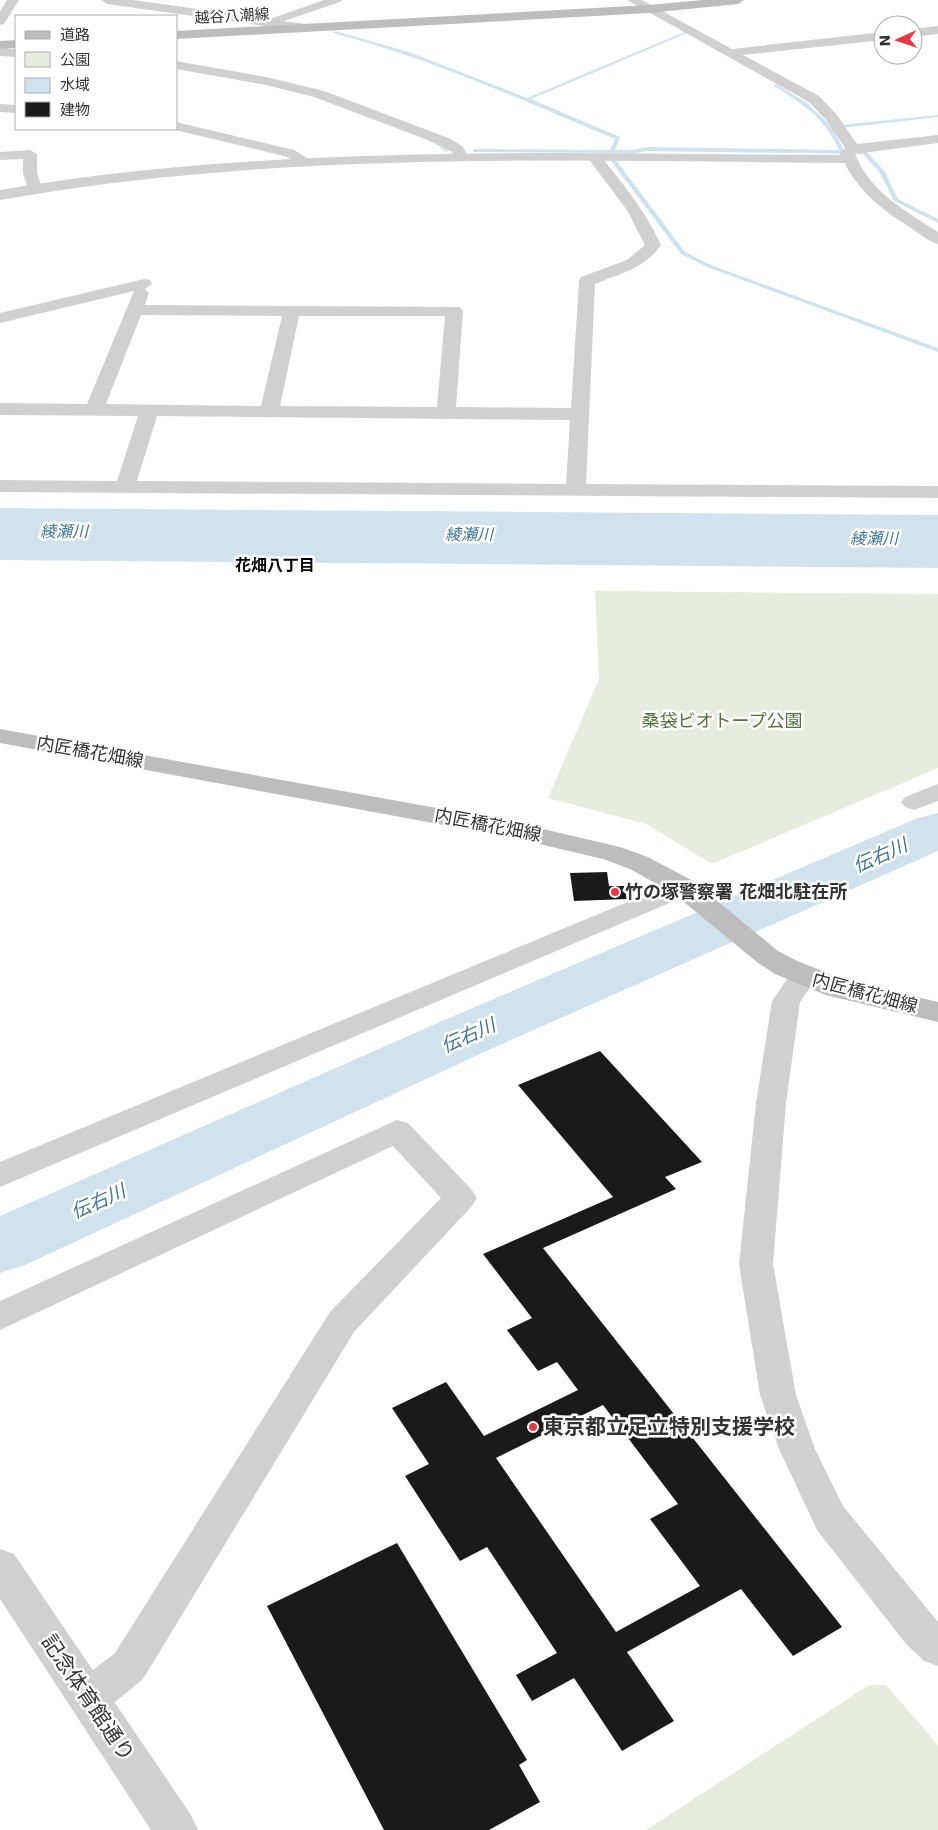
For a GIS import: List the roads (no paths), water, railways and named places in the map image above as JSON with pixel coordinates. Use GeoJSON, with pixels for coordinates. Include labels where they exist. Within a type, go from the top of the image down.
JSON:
{"type":"FeatureCollection","features":[{"type":"Feature","properties":{"kind":"main road","name":"越谷八潮線"},"geometry":{"type":"LineString","coordinates":[[178,35],[649,9],[738,0]]}},
{"type":"Feature","properties":{"kind":"main road"},"geometry":{"type":"LineString","coordinates":[[0,45],[15,44]]}},
{"type":"Feature","properties":{"kind":"main road","name":"内匠橋花畑線"},"geometry":{"type":"LineString","coordinates":[[0,736],[550,837],[612,853],[639,863],[693,895],[776,962],[804,976],[844,991],[938,1012]]}},
{"type":"Feature","properties":{"kind":"street"},"geometry":{"type":"LineString","coordinates":[[0,21],[13,0]]}},
{"type":"Feature","properties":{"kind":"street"},"geometry":{"type":"LineString","coordinates":[[107,0],[139,2],[309,28]]}},
{"type":"Feature","properties":{"kind":"street"},"geometry":{"type":"LineString","coordinates":[[272,22],[336,0]]}},
{"type":"Feature","properties":{"kind":"street"},"geometry":{"type":"LineString","coordinates":[[633,0],[814,100],[832,118],[851,154],[864,185],[880,203],[938,239]]}},
{"type":"Feature","properties":{"kind":"street"},"geometry":{"type":"LineString","coordinates":[[121,15],[139,2]]}},
{"type":"Feature","properties":{"kind":"street"},"geometry":{"type":"LineString","coordinates":[[923,32],[938,30]]}},
{"type":"Feature","properties":{"kind":"street"},"geometry":{"type":"LineString","coordinates":[[729,53],[873,37]]}},
{"type":"Feature","properties":{"kind":"street"},"geometry":{"type":"LineString","coordinates":[[0,52],[15,53]]}},
{"type":"Feature","properties":{"kind":"street"},"geometry":{"type":"LineString","coordinates":[[178,65],[266,81],[320,94],[446,142],[458,150],[461,157]]}},
{"type":"Feature","properties":{"kind":"street"},"geometry":{"type":"LineString","coordinates":[[0,108],[15,109]]}},
{"type":"Feature","properties":{"kind":"street"},"geometry":{"type":"LineString","coordinates":[[178,126],[289,153],[305,161]]}},
{"type":"Feature","properties":{"kind":"street"},"geometry":{"type":"LineString","coordinates":[[0,195],[108,176],[305,161],[461,157],[851,154],[938,139]]}},
{"type":"Feature","properties":{"kind":"street"},"geometry":{"type":"LineString","coordinates":[[0,156],[30,154],[30,174],[35,188]]}},
{"type":"Feature","properties":{"kind":"street"},"geometry":{"type":"LineString","coordinates":[[576,489],[587,281],[640,262],[648,255],[653,245],[648,231],[634,210],[594,157]]}},
{"type":"Feature","properties":{"kind":"street"},"geometry":{"type":"LineString","coordinates":[[0,318],[144,284],[94,410]]}},
{"type":"Feature","properties":{"kind":"street"},"geometry":{"type":"LineString","coordinates":[[134,310],[454,311],[446,412]]}},
{"type":"Feature","properties":{"kind":"street"},"geometry":{"type":"LineString","coordinates":[[269,411],[292,310]]}},
{"type":"Feature","properties":{"kind":"street"},"geometry":{"type":"LineString","coordinates":[[0,409],[579,414]]}},
{"type":"Feature","properties":{"kind":"street"},"geometry":{"type":"LineString","coordinates":[[125,486],[149,410]]}},
{"type":"Feature","properties":{"kind":"street"},"geometry":{"type":"LineString","coordinates":[[0,486],[938,492]]}},
{"type":"Feature","properties":{"kind":"street"},"geometry":{"type":"LineString","coordinates":[[914,802],[938,792]]}},
{"type":"Feature","properties":{"kind":"street"},"geometry":{"type":"LineString","coordinates":[[0,1175],[693,895]]}},
{"type":"Feature","properties":{"kind":"street"},"geometry":{"type":"LineString","coordinates":[[804,976],[786,1001],[770,1103],[756,1264],[778,1395],[797,1449],[830,1518],[920,1631],[938,1648]]}},
{"type":"Feature","properties":{"kind":"street"},"geometry":{"type":"LineString","coordinates":[[0,1316],[397,1131],[461,1198],[342,1322],[129,1666],[89,1698]]}},
{"type":"Feature","properties":{"kind":"street","name":"記念体育館通り"},"geometry":{"type":"LineString","coordinates":[[0,1566],[176,1830]]}},
{"type":"Feature","properties":{"kind":"water","name":"綾瀬川"},"geometry":{"type":"Polygon","coordinates":[[[0,508],[938,515],[938,568],[0,560],[0,508]]]}},
{"type":"Feature","properties":{"kind":"waterway"},"geometry":{"type":"LineString","coordinates":[[335,32],[371,41],[443,65],[527,99]]}},
{"type":"Feature","properties":{"kind":"waterway"},"geometry":{"type":"LineString","coordinates":[[527,99],[685,32]]}},
{"type":"Feature","properties":{"kind":"waterway"},"geometry":{"type":"LineString","coordinates":[[776,85],[806,104],[830,128]]}},
{"type":"Feature","properties":{"kind":"waterway"},"geometry":{"type":"LineString","coordinates":[[527,99],[618,138],[612,152]]}},
{"type":"Feature","properties":{"kind":"waterway"},"geometry":{"type":"LineString","coordinates":[[830,128],[938,116]]}},
{"type":"Feature","properties":{"kind":"waterway"},"geometry":{"type":"LineString","coordinates":[[830,128],[842,150]]}},
{"type":"Feature","properties":{"kind":"waterway"},"geometry":{"type":"LineString","coordinates":[[429,139],[441,145],[447,151]]}},
{"type":"Feature","properties":{"kind":"waterway"},"geometry":{"type":"LineString","coordinates":[[612,152],[633,152],[646,149],[864,152],[882,172],[896,200],[938,221]]}},
{"type":"Feature","properties":{"kind":"waterway"},"geometry":{"type":"LineString","coordinates":[[475,151],[612,152]]}},
{"type":"Feature","properties":{"kind":"waterway"},"geometry":{"type":"LineString","coordinates":[[612,152],[610,156],[683,253],[709,266],[938,350]]}},
{"type":"Feature","properties":{"kind":"waterway","name":"伝右川"},"geometry":{"type":"LineString","coordinates":[[0,1246],[471,1033],[938,830]]}},
{"type":"Feature","properties":{"kind":"place","name":"竹の塚警察署 花畑北駐在所"},"geometry":{"type":"Point","coordinates":[615,892]}},
{"type":"Feature","properties":{"kind":"place","name":"東京都立足立特別支援学校"},"geometry":{"type":"Point","coordinates":[533,1427]}},
{"type":"Feature","properties":{"kind":"district","name":"花畑八丁目"},"geometry":{"type":"Point","coordinates":[275,565]}},
{"type":"Feature","properties":{"kind":"park label","name":"桑袋ビオトープ公園"},"geometry":{"type":"Point","coordinates":[722,721]}}]}
